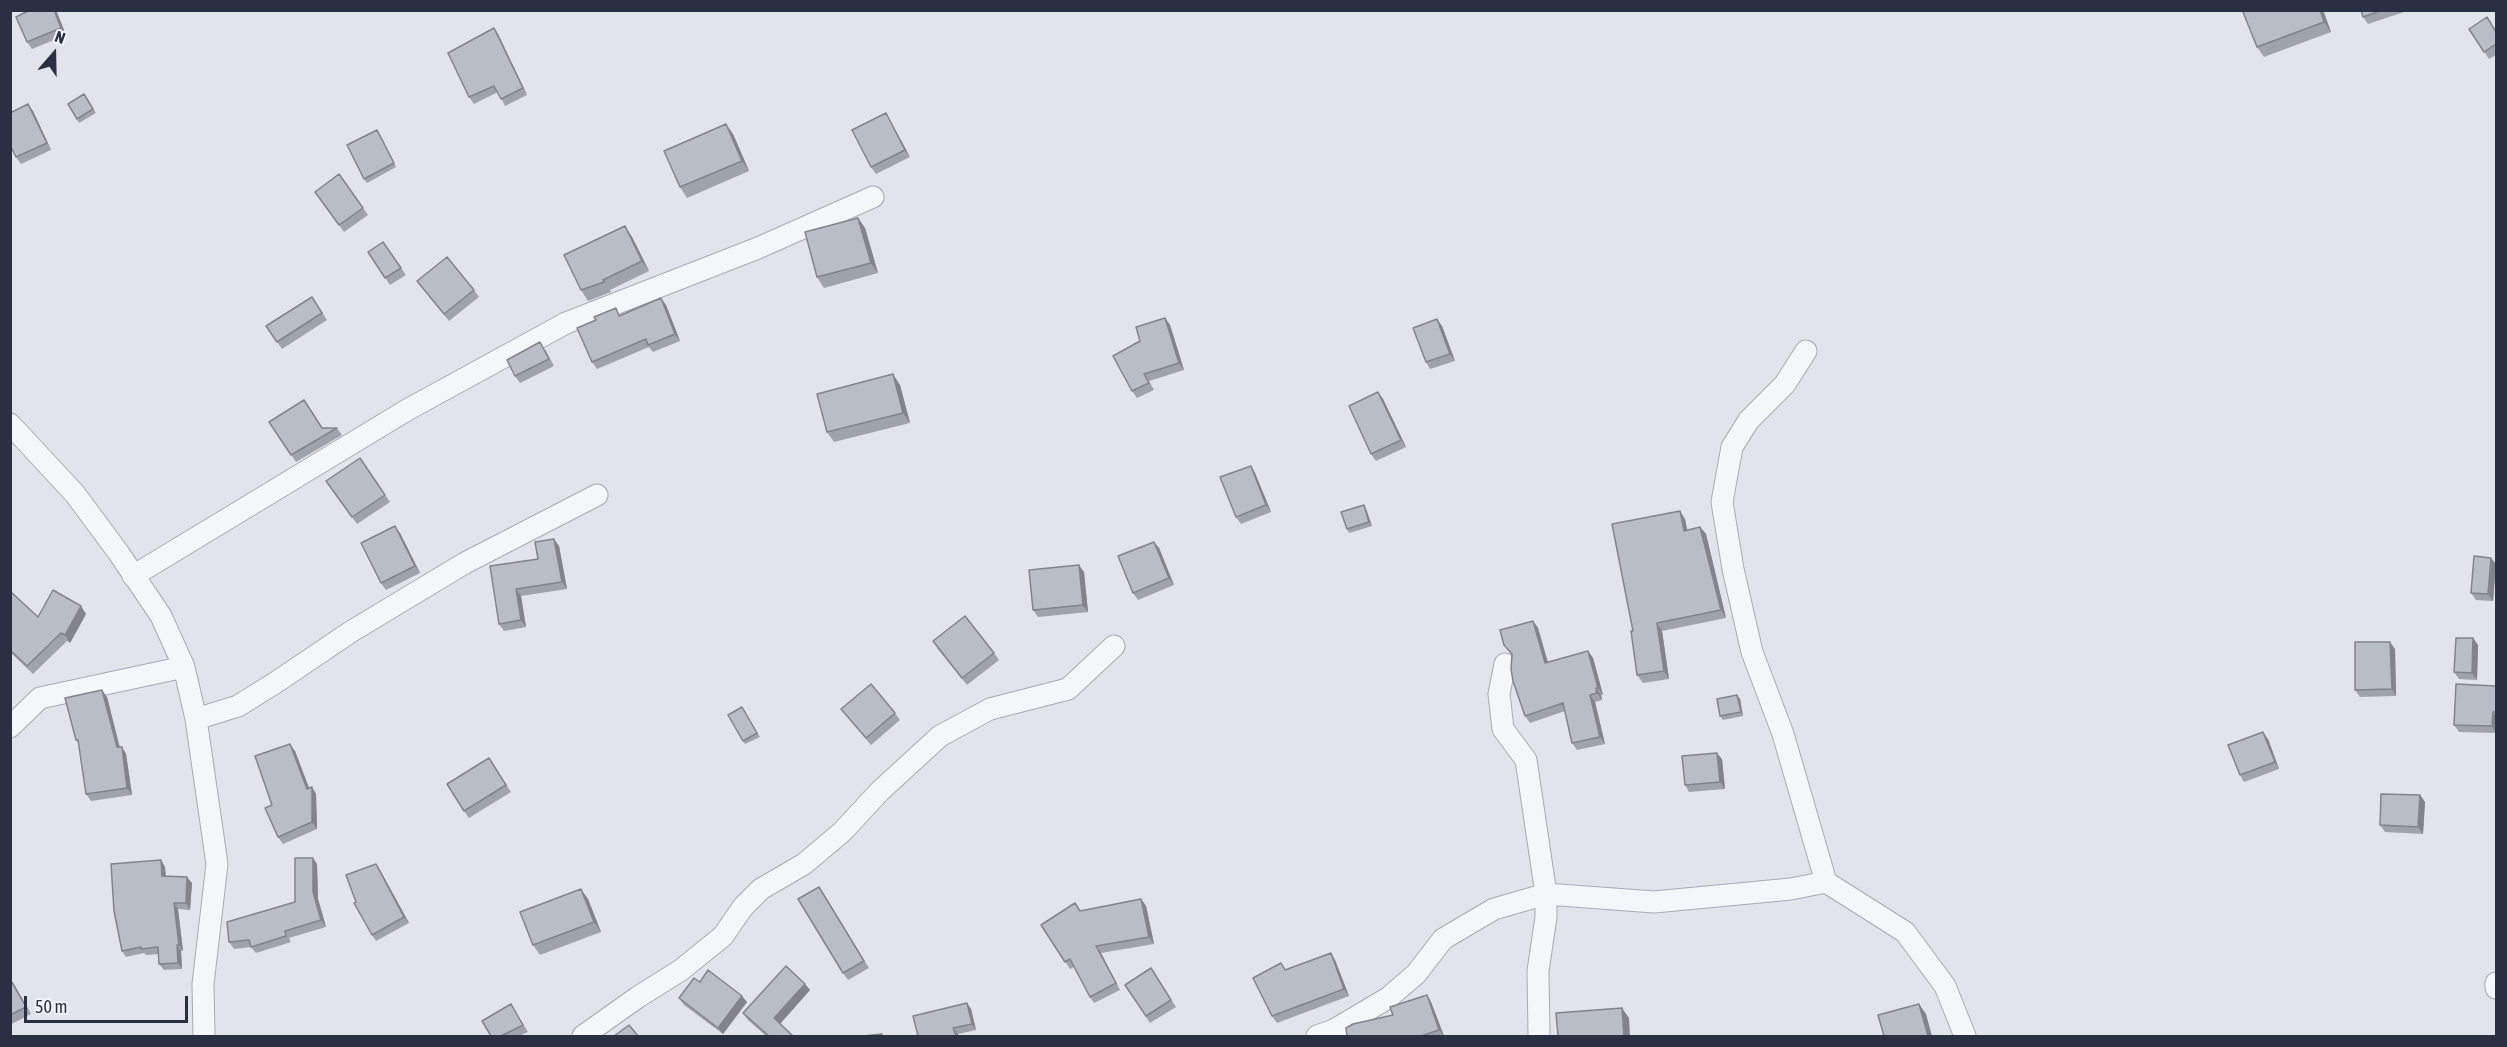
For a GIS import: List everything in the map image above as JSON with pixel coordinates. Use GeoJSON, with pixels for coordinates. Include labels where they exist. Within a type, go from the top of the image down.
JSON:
{"type":"FeatureCollection","features":[{"type":"Feature","properties":{"kind":"street"},"geometry":{"type":"LineString","coordinates":[[133,576],[407,410],[566,323],[758,248],[873,197]]}},
{"type":"Feature","properties":{"kind":"street"},"geometry":{"type":"LineString","coordinates":[[1806,351],[1785,384],[1749,420],[1732,447],[1722,502],[1733,569],[1752,652],[1783,734],[1826,882],[1905,932],[1945,986],[1965,1036]]}},
{"type":"Feature","properties":{"kind":"street"},"geometry":{"type":"LineString","coordinates":[[10,424],[75,494],[161,616],[184,667],[196,719],[217,864],[203,984],[204,1036]]}},
{"type":"Feature","properties":{"kind":"street"},"geometry":{"type":"LineString","coordinates":[[196,719],[238,706],[352,631],[465,563],[597,495]]}},
{"type":"Feature","properties":{"kind":"street"},"geometry":{"type":"LineString","coordinates":[[583,1036],[681,970],[723,936],[743,906],[761,889],[804,864],[842,832],[880,791],[940,736],[990,709],[1068,689],[1114,646]]}},
{"type":"Feature","properties":{"kind":"street"},"geometry":{"type":"LineString","coordinates":[[1505,664],[1499,694],[1503,729],[1526,760],[1546,894],[1546,917],[1538,971],[1539,1036]]}},
{"type":"Feature","properties":{"kind":"street"},"geometry":{"type":"LineString","coordinates":[[10,727],[40,698],[184,667]]}},
{"type":"Feature","properties":{"kind":"street"},"geometry":{"type":"LineString","coordinates":[[1317,1036],[1334,1030],[1388,998],[1416,974],[1443,939],[1494,909],[1546,894],[1654,902],[1791,889],[1826,882]]}},
{"type":"Feature","properties":{"kind":"street"},"geometry":{"type":"LineString","coordinates":[[2496,983],[2496,988]]}},
{"type":"Feature","properties":{"kind":"building"},"geometry":{"type":"Polygon","coordinates":[[[30,10],[54,10],[61,28],[27,42],[16,17],[30,10]]]}},
{"type":"Feature","properties":{"kind":"building"},"geometry":{"type":"Polygon","coordinates":[[[2247,10],[2320,10],[2324,22],[2257,47],[2243,12],[2247,10]]]}},
{"type":"Feature","properties":{"kind":"building"},"geometry":{"type":"Polygon","coordinates":[[[2361,10],[2383,10],[2363,17],[2361,10]]]}},
{"type":"Feature","properties":{"kind":"building"},"geometry":{"type":"Polygon","coordinates":[[[2487,17],[2496,32],[2496,44],[2484,52],[2469,29],[2487,17]]]}},
{"type":"Feature","properties":{"kind":"building"},"geometry":{"type":"Polygon","coordinates":[[[494,28],[523,88],[501,99],[494,86],[469,97],[448,53],[494,28]]]}},
{"type":"Feature","properties":{"kind":"building"},"geometry":{"type":"Polygon","coordinates":[[[84,94],[93,109],[77,119],[68,104],[84,94]]]}},
{"type":"Feature","properties":{"kind":"building"},"geometry":{"type":"Polygon","coordinates":[[[28,104],[47,143],[16,157],[10,145],[10,113],[28,104]]]}},
{"type":"Feature","properties":{"kind":"building"},"geometry":{"type":"Polygon","coordinates":[[[886,113],[905,150],[871,167],[852,130],[886,113]]]}},
{"type":"Feature","properties":{"kind":"building"},"geometry":{"type":"Polygon","coordinates":[[[726,124],[742,161],[680,187],[664,151],[726,124]]]}},
{"type":"Feature","properties":{"kind":"building"},"geometry":{"type":"Polygon","coordinates":[[[377,130],[394,163],[364,179],[347,145],[377,130]]]}},
{"type":"Feature","properties":{"kind":"building"},"geometry":{"type":"Polygon","coordinates":[[[339,174],[363,208],[339,225],[315,192],[339,174]]]}},
{"type":"Feature","properties":{"kind":"building"},"geometry":{"type":"Polygon","coordinates":[[[858,218],[871,263],[817,277],[805,232],[858,218]]]}},
{"type":"Feature","properties":{"kind":"building"},"geometry":{"type":"Polygon","coordinates":[[[625,226],[642,261],[603,280],[604,282],[581,290],[564,255],[625,226]]]}},
{"type":"Feature","properties":{"kind":"building"},"geometry":{"type":"Polygon","coordinates":[[[383,242],[401,268],[385,278],[368,252],[383,242]]]}},
{"type":"Feature","properties":{"kind":"building"},"geometry":{"type":"Polygon","coordinates":[[[447,257],[474,290],[444,314],[417,281],[447,257]]]}},
{"type":"Feature","properties":{"kind":"building"},"geometry":{"type":"Polygon","coordinates":[[[312,297],[322,313],[277,342],[266,326],[312,297]]]}},
{"type":"Feature","properties":{"kind":"building"},"geometry":{"type":"Polygon","coordinates":[[[661,298],[675,334],[648,345],[646,339],[592,362],[577,328],[596,320],[594,317],[616,308],[619,316],[661,298]]]}},
{"type":"Feature","properties":{"kind":"building"},"geometry":{"type":"Polygon","coordinates":[[[1165,318],[1179,363],[1144,374],[1149,383],[1132,391],[1113,356],[1140,341],[1136,327],[1165,318]]]}},
{"type":"Feature","properties":{"kind":"building"},"geometry":{"type":"Polygon","coordinates":[[[1437,319],[1450,354],[1426,362],[1413,328],[1437,319]]]}},
{"type":"Feature","properties":{"kind":"building"},"geometry":{"type":"Polygon","coordinates":[[[540,342],[549,359],[515,376],[507,360],[540,342]]]}},
{"type":"Feature","properties":{"kind":"building"},"geometry":{"type":"Polygon","coordinates":[[[893,374],[903,413],[827,432],[817,394],[893,374]]]}},
{"type":"Feature","properties":{"kind":"building"},"geometry":{"type":"Polygon","coordinates":[[[1378,392],[1401,440],[1371,454],[1349,406],[1378,392]]]}},
{"type":"Feature","properties":{"kind":"building"},"geometry":{"type":"Polygon","coordinates":[[[304,400],[322,428],[337,428],[291,455],[269,422],[304,400]]]}},
{"type":"Feature","properties":{"kind":"building"},"geometry":{"type":"Polygon","coordinates":[[[360,458],[385,495],[352,517],[326,481],[360,458]]]}},
{"type":"Feature","properties":{"kind":"building"},"geometry":{"type":"Polygon","coordinates":[[[1251,466],[1266,505],[1236,517],[1220,477],[1251,466]]]}},
{"type":"Feature","properties":{"kind":"building"},"geometry":{"type":"Polygon","coordinates":[[[1364,505],[1369,522],[1347,529],[1341,512],[1364,505]]]}},
{"type":"Feature","properties":{"kind":"building"},"geometry":{"type":"Polygon","coordinates":[[[1680,511],[1684,531],[1700,527],[1721,610],[1657,623],[1664,671],[1637,675],[1631,631],[1633,631],[1612,524],[1680,511]]]}},
{"type":"Feature","properties":{"kind":"building"},"geometry":{"type":"Polygon","coordinates":[[[395,526],[415,566],[381,583],[361,543],[395,526]]]}},
{"type":"Feature","properties":{"kind":"building"},"geometry":{"type":"Polygon","coordinates":[[[554,539],[562,582],[516,589],[521,620],[499,624],[490,566],[538,559],[535,542],[554,539]]]}},
{"type":"Feature","properties":{"kind":"building"},"geometry":{"type":"Polygon","coordinates":[[[1154,542],[1169,578],[1133,593],[1118,556],[1154,542]]]}},
{"type":"Feature","properties":{"kind":"building"},"geometry":{"type":"Polygon","coordinates":[[[2474,556],[2491,558],[2488,594],[2471,593],[2474,556]]]}},
{"type":"Feature","properties":{"kind":"building"},"geometry":{"type":"Polygon","coordinates":[[[1079,565],[1083,605],[1033,610],[1029,570],[1079,565]]]}},
{"type":"Feature","properties":{"kind":"building"},"geometry":{"type":"Polygon","coordinates":[[[53,590],[81,606],[65,635],[61,633],[27,666],[10,650],[10,591],[38,617],[53,590]]]}},
{"type":"Feature","properties":{"kind":"building"},"geometry":{"type":"Polygon","coordinates":[[[965,616],[994,653],[962,678],[933,641],[965,616]]]}},
{"type":"Feature","properties":{"kind":"building"},"geometry":{"type":"Polygon","coordinates":[[[1533,621],[1545,663],[1588,651],[1598,688],[1596,688],[1597,693],[1590,695],[1600,737],[1572,743],[1563,703],[1525,716],[1513,681],[1512,654],[1504,645],[1500,630],[1533,621]]]}},
{"type":"Feature","properties":{"kind":"building"},"geometry":{"type":"Polygon","coordinates":[[[2456,638],[2473,638],[2472,673],[2454,672],[2456,638]]]}},
{"type":"Feature","properties":{"kind":"building"},"geometry":{"type":"Polygon","coordinates":[[[2355,642],[2390,642],[2392,689],[2355,690],[2355,642]]]}},
{"type":"Feature","properties":{"kind":"building"},"geometry":{"type":"Polygon","coordinates":[[[871,684],[895,713],[866,738],[841,709],[871,684]]]}},
{"type":"Feature","properties":{"kind":"building"},"geometry":{"type":"Polygon","coordinates":[[[2456,684],[2496,686],[2496,712],[2493,712],[2492,726],[2454,725],[2456,684]]]}},
{"type":"Feature","properties":{"kind":"building"},"geometry":{"type":"Polygon","coordinates":[[[102,690],[117,747],[122,747],[127,788],[86,794],[78,740],[76,740],[65,698],[102,690]]]}},
{"type":"Feature","properties":{"kind":"building"},"geometry":{"type":"Polygon","coordinates":[[[1737,695],[1741,712],[1720,716],[1717,699],[1737,695]]]}},
{"type":"Feature","properties":{"kind":"building"},"geometry":{"type":"Polygon","coordinates":[[[742,707],[757,733],[743,741],[728,715],[742,707]]]}},
{"type":"Feature","properties":{"kind":"building"},"geometry":{"type":"Polygon","coordinates":[[[2263,732],[2275,762],[2240,775],[2228,745],[2263,732]]]}},
{"type":"Feature","properties":{"kind":"building"},"geometry":{"type":"Polygon","coordinates":[[[290,744],[307,789],[312,787],[312,822],[278,837],[265,808],[272,805],[255,756],[290,744]]]}},
{"type":"Feature","properties":{"kind":"building"},"geometry":{"type":"Polygon","coordinates":[[[1717,753],[1720,782],[1685,785],[1682,756],[1717,753]]]}},
{"type":"Feature","properties":{"kind":"building"},"geometry":{"type":"Polygon","coordinates":[[[489,758],[506,785],[464,811],[447,784],[489,758]]]}},
{"type":"Feature","properties":{"kind":"building"},"geometry":{"type":"Polygon","coordinates":[[[2381,794],[2420,795],[2418,827],[2380,825],[2381,794]]]}},
{"type":"Feature","properties":{"kind":"building"},"geometry":{"type":"Polygon","coordinates":[[[295,858],[313,858],[313,892],[321,920],[285,931],[286,936],[251,947],[249,940],[229,942],[227,922],[295,902],[295,858]]]}},
{"type":"Feature","properties":{"kind":"building"},"geometry":{"type":"Polygon","coordinates":[[[161,860],[162,876],[187,877],[186,903],[174,903],[179,945],[177,945],[178,963],[159,964],[158,947],[141,949],[141,947],[122,951],[114,911],[111,864],[161,860]]]}},
{"type":"Feature","properties":{"kind":"building"},"geometry":{"type":"Polygon","coordinates":[[[376,864],[404,917],[372,935],[354,903],[356,902],[346,875],[376,864]]]}},
{"type":"Feature","properties":{"kind":"building"},"geometry":{"type":"Polygon","coordinates":[[[819,887],[864,961],[843,973],[798,899],[819,887]]]}},
{"type":"Feature","properties":{"kind":"building"},"geometry":{"type":"Polygon","coordinates":[[[581,889],[594,922],[533,945],[520,912],[581,889]]]}},
{"type":"Feature","properties":{"kind":"building"},"geometry":{"type":"Polygon","coordinates":[[[1141,899],[1149,937],[1096,946],[1116,983],[1090,997],[1070,959],[1065,962],[1041,925],[1075,903],[1080,911],[1141,899]]]}},
{"type":"Feature","properties":{"kind":"building"},"geometry":{"type":"Polygon","coordinates":[[[1331,953],[1344,989],[1272,1016],[1253,978],[1281,963],[1285,970],[1331,953]]]}},
{"type":"Feature","properties":{"kind":"building"},"geometry":{"type":"Polygon","coordinates":[[[786,966],[805,984],[774,1018],[793,1036],[769,1036],[743,1013],[786,966]]]}},
{"type":"Feature","properties":{"kind":"building"},"geometry":{"type":"Polygon","coordinates":[[[1151,968],[1171,1000],[1146,1016],[1125,985],[1151,968]]]}},
{"type":"Feature","properties":{"kind":"building"},"geometry":{"type":"Polygon","coordinates":[[[708,970],[742,996],[718,1028],[679,998],[694,978],[700,982],[708,970]]]}},
{"type":"Feature","properties":{"kind":"building"},"geometry":{"type":"Polygon","coordinates":[[[10,979],[26,1007],[10,1015],[10,979]]]}},
{"type":"Feature","properties":{"kind":"building"},"geometry":{"type":"Polygon","coordinates":[[[1427,995],[1439,1030],[1421,1036],[1347,1036],[1346,1028],[1353,1024],[1393,1015],[1390,1007],[1427,995]]]}},
{"type":"Feature","properties":{"kind":"building"},"geometry":{"type":"Polygon","coordinates":[[[967,1003],[972,1024],[953,1028],[956,1036],[918,1036],[913,1016],[967,1003]]]}},
{"type":"Feature","properties":{"kind":"building"},"geometry":{"type":"Polygon","coordinates":[[[511,1004],[523,1025],[501,1036],[491,1036],[482,1021],[511,1004]]]}},
{"type":"Feature","properties":{"kind":"building"},"geometry":{"type":"Polygon","coordinates":[[[1919,1004],[1928,1036],[1884,1036],[1878,1015],[1919,1004]]]}},
{"type":"Feature","properties":{"kind":"building"},"geometry":{"type":"Polygon","coordinates":[[[1622,1008],[1624,1036],[1558,1036],[1556,1013],[1622,1008]]]}},
{"type":"Feature","properties":{"kind":"building"},"geometry":{"type":"Polygon","coordinates":[[[629,1025],[638,1036],[614,1036],[629,1025]]]}}]}
